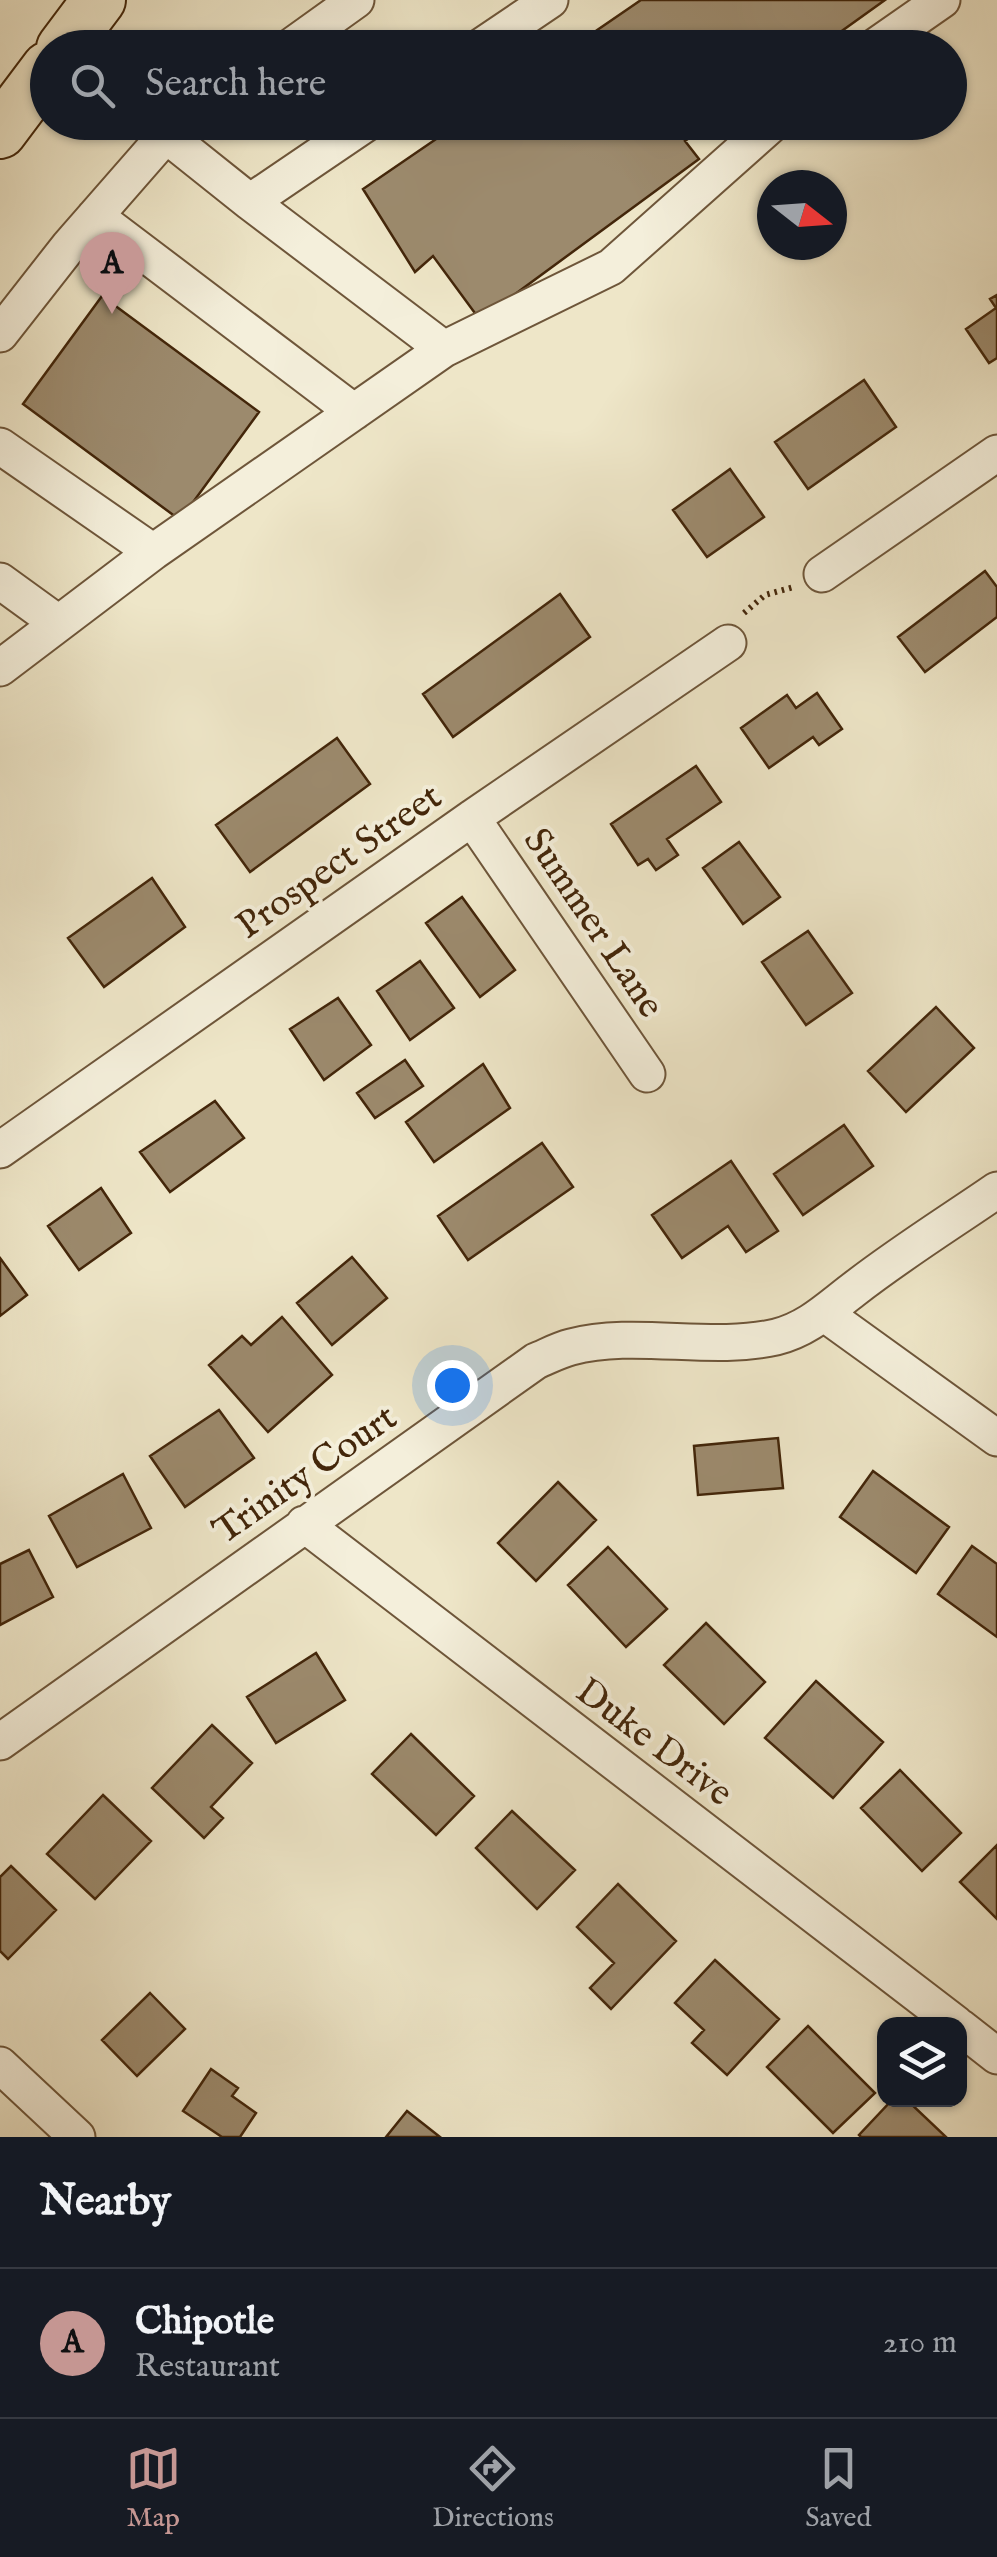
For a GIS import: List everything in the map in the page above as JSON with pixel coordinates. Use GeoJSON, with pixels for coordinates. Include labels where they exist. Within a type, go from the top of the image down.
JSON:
{"type":"FeatureCollection","features":[{"type":"Feature","properties":{"kind":"highway"},"geometry":{"type":"LineString","coordinates":[[76,30],[98,0]]}},
{"type":"Feature","properties":{"kind":"highway"},"geometry":{"type":"LineString","coordinates":[[0,132],[30,92]]}},
{"type":"Feature","properties":{"kind":"street"},"geometry":{"type":"LineString","coordinates":[[314,30],[356,0]]}},
{"type":"Feature","properties":{"kind":"street"},"geometry":{"type":"LineString","coordinates":[[506,30],[550,0]]}},
{"type":"Feature","properties":{"kind":"street"},"geometry":{"type":"LineString","coordinates":[[899,30],[942,0]]}},
{"type":"Feature","properties":{"kind":"street"},"geometry":{"type":"LineString","coordinates":[[0,334],[95,216],[165,140]]}},
{"type":"Feature","properties":{"kind":"street"},"geometry":{"type":"LineString","coordinates":[[186,140],[250,202],[444,348]]}},
{"type":"Feature","properties":{"kind":"street"},"geometry":{"type":"LineString","coordinates":[[250,202],[341,140]]}},
{"type":"Feature","properties":{"kind":"street"},"geometry":{"type":"LineString","coordinates":[[0,668],[153,552],[444,348],[611,267],[754,140]]}},
{"type":"Feature","properties":{"kind":"street"},"geometry":{"type":"LineString","coordinates":[[95,216],[354,412]]}},
{"type":"Feature","properties":{"kind":"street"},"geometry":{"type":"LineString","coordinates":[[0,446],[153,552]]}},
{"type":"Feature","properties":{"kind":"street"},"geometry":{"type":"LineString","coordinates":[[822,574],[997,453]]}},
{"type":"Feature","properties":{"kind":"street"},"geometry":{"type":"LineString","coordinates":[[0,582],[58,623]]}},
{"type":"Feature","properties":{"kind":"street","name":"Prospect Street"},"geometry":{"type":"LineString","coordinates":[[0,1150],[472,818],[728,644]]}},
{"type":"Feature","properties":{"kind":"street","name":"Summer Lane"},"geometry":{"type":"LineString","coordinates":[[472,818],[648,1074]]}},
{"type":"Feature","properties":{"kind":"street","name":"Trinity Court"},"geometry":{"type":"LineString","coordinates":[[0,1742],[536,1361],[571,1347],[600,1342],[745,1343],[781,1336],[825,1314],[852,1290],[997,1190]]}},
{"type":"Feature","properties":{"kind":"street"},"geometry":{"type":"LineString","coordinates":[[825,1314],[997,1438]]}},
{"type":"Feature","properties":{"kind":"street","name":"Duke Drive"},"geometry":{"type":"LineString","coordinates":[[304,1524],[946,2017]]}},
{"type":"Feature","properties":{"kind":"street","name":"Duke Drive"},"geometry":{"type":"LineString","coordinates":[[967,2033],[997,2056]]}},
{"type":"Feature","properties":{"kind":"street"},"geometry":{"type":"LineString","coordinates":[[0,2065],[78,2137]]}},
{"type":"Feature","properties":{"kind":"path"},"geometry":{"type":"LineString","coordinates":[[728,644],[733,622],[765,595],[822,574]]}},
{"type":"Feature","properties":{"kind":"building"},"geometry":{"type":"Polygon","coordinates":[[[641,0],[885,0],[843,30],[597,30],[641,0]]]}},
{"type":"Feature","properties":{"kind":"building"},"geometry":{"type":"Polygon","coordinates":[[[435,140],[686,140],[699,159],[480,320],[433,256],[415,272],[363,189],[435,140]]]}},
{"type":"Feature","properties":{"kind":"building"},"geometry":{"type":"Polygon","coordinates":[[[997,295],[997,358],[989,363],[966,329],[996,308],[990,299],[997,295]]]}},
{"type":"Feature","properties":{"kind":"building"},"geometry":{"type":"Polygon","coordinates":[[[102,296],[259,412],[180,520],[23,404],[102,296]]]}},
{"type":"Feature","properties":{"kind":"building"},"geometry":{"type":"Polygon","coordinates":[[[864,380],[896,427],[808,489],[775,442],[864,380]]]}},
{"type":"Feature","properties":{"kind":"building"},"geometry":{"type":"Polygon","coordinates":[[[730,469],[764,517],[707,557],[673,510],[730,469]]]}},
{"type":"Feature","properties":{"kind":"building"},"geometry":{"type":"Polygon","coordinates":[[[985,571],[997,587],[997,617],[925,672],[898,637],[985,571]]]}},
{"type":"Feature","properties":{"kind":"building"},"geometry":{"type":"Polygon","coordinates":[[[560,594],[590,637],[453,737],[423,694],[560,594]]]}},
{"type":"Feature","properties":{"kind":"building"},"geometry":{"type":"Polygon","coordinates":[[[817,693],[842,729],[819,745],[813,737],[769,768],[741,728],[787,695],[796,708],[817,693]]]}},
{"type":"Feature","properties":{"kind":"building"},"geometry":{"type":"Polygon","coordinates":[[[337,738],[370,784],[250,872],[216,825],[337,738]]]}},
{"type":"Feature","properties":{"kind":"building"},"geometry":{"type":"Polygon","coordinates":[[[696,766],[721,802],[667,839],[678,855],[656,870],[648,859],[638,865],[611,824],[696,766]]]}},
{"type":"Feature","properties":{"kind":"building"},"geometry":{"type":"Polygon","coordinates":[[[739,842],[780,897],[743,924],[703,868],[739,842]]]}},
{"type":"Feature","properties":{"kind":"building"},"geometry":{"type":"Polygon","coordinates":[[[152,878],[185,927],[104,987],[68,938],[152,878]]]}},
{"type":"Feature","properties":{"kind":"building"},"geometry":{"type":"Polygon","coordinates":[[[462,897],[515,970],[480,997],[426,923],[462,897]]]}},
{"type":"Feature","properties":{"kind":"building"},"geometry":{"type":"Polygon","coordinates":[[[808,931],[852,993],[806,1025],[762,962],[808,931]]]}},
{"type":"Feature","properties":{"kind":"building"},"geometry":{"type":"Polygon","coordinates":[[[420,961],[454,1008],[410,1040],[377,991],[420,961]]]}},
{"type":"Feature","properties":{"kind":"building"},"geometry":{"type":"Polygon","coordinates":[[[338,998],[371,1045],[324,1080],[290,1029],[338,998]]]}},
{"type":"Feature","properties":{"kind":"building"},"geometry":{"type":"Polygon","coordinates":[[[936,1007],[974,1048],[906,1112],[868,1071],[936,1007]]]}},
{"type":"Feature","properties":{"kind":"building"},"geometry":{"type":"Polygon","coordinates":[[[405,1060],[423,1086],[375,1118],[357,1093],[405,1060]]]}},
{"type":"Feature","properties":{"kind":"building"},"geometry":{"type":"Polygon","coordinates":[[[483,1064],[510,1108],[434,1162],[406,1122],[483,1064]]]}},
{"type":"Feature","properties":{"kind":"building"},"geometry":{"type":"Polygon","coordinates":[[[215,1101],[244,1138],[170,1192],[140,1152],[215,1101]]]}},
{"type":"Feature","properties":{"kind":"building"},"geometry":{"type":"Polygon","coordinates":[[[844,1125],[873,1166],[803,1215],[774,1174],[844,1125]]]}},
{"type":"Feature","properties":{"kind":"building"},"geometry":{"type":"Polygon","coordinates":[[[542,1143],[573,1187],[468,1260],[438,1216],[542,1143]]]}},
{"type":"Feature","properties":{"kind":"building"},"geometry":{"type":"Polygon","coordinates":[[[731,1161],[778,1231],[746,1252],[728,1226],[682,1258],[652,1215],[731,1161]]]}},
{"type":"Feature","properties":{"kind":"building"},"geometry":{"type":"Polygon","coordinates":[[[101,1188],[131,1233],[79,1270],[48,1226],[101,1188]]]}},
{"type":"Feature","properties":{"kind":"building"},"geometry":{"type":"Polygon","coordinates":[[[352,1257],[387,1298],[332,1345],[297,1303],[352,1257]]]}},
{"type":"Feature","properties":{"kind":"building"},"geometry":{"type":"Polygon","coordinates":[[[0,1258],[27,1295],[0,1316],[0,1258]]]}},
{"type":"Feature","properties":{"kind":"building"},"geometry":{"type":"Polygon","coordinates":[[[282,1317],[332,1375],[268,1432],[209,1365],[242,1336],[251,1345],[282,1317]]]}},
{"type":"Feature","properties":{"kind":"building"},"geometry":{"type":"Polygon","coordinates":[[[219,1410],[254,1458],[185,1507],[150,1456],[219,1410]]]}},
{"type":"Feature","properties":{"kind":"building"},"geometry":{"type":"Polygon","coordinates":[[[778,1438],[783,1488],[698,1495],[694,1446],[778,1438]]]}},
{"type":"Feature","properties":{"kind":"building"},"geometry":{"type":"Polygon","coordinates":[[[873,1471],[949,1527],[916,1573],[840,1517],[873,1471]]]}},
{"type":"Feature","properties":{"kind":"building"},"geometry":{"type":"Polygon","coordinates":[[[123,1474],[151,1528],[77,1567],[49,1516],[123,1474]]]}},
{"type":"Feature","properties":{"kind":"building"},"geometry":{"type":"Polygon","coordinates":[[[558,1482],[596,1520],[536,1581],[498,1543],[558,1482]]]}},
{"type":"Feature","properties":{"kind":"building"},"geometry":{"type":"Polygon","coordinates":[[[972,1546],[997,1564],[997,1637],[938,1594],[972,1546]]]}},
{"type":"Feature","properties":{"kind":"building"},"geometry":{"type":"Polygon","coordinates":[[[608,1547],[667,1609],[626,1647],[568,1585],[608,1547]]]}},
{"type":"Feature","properties":{"kind":"building"},"geometry":{"type":"Polygon","coordinates":[[[29,1550],[53,1597],[0,1625],[0,1564],[29,1550]]]}},
{"type":"Feature","properties":{"kind":"building"},"geometry":{"type":"Polygon","coordinates":[[[706,1623],[765,1682],[724,1724],[664,1665],[706,1623]]]}},
{"type":"Feature","properties":{"kind":"building"},"geometry":{"type":"Polygon","coordinates":[[[316,1653],[345,1700],[276,1743],[247,1697],[316,1653]]]}},
{"type":"Feature","properties":{"kind":"building"},"geometry":{"type":"Polygon","coordinates":[[[816,1681],[883,1742],[833,1798],[765,1738],[816,1681]]]}},
{"type":"Feature","properties":{"kind":"building"},"geometry":{"type":"Polygon","coordinates":[[[212,1725],[252,1763],[211,1807],[223,1818],[204,1838],[152,1788],[212,1725]]]}},
{"type":"Feature","properties":{"kind":"building"},"geometry":{"type":"Polygon","coordinates":[[[411,1734],[474,1796],[436,1835],[372,1774],[411,1734]]]}},
{"type":"Feature","properties":{"kind":"building"},"geometry":{"type":"Polygon","coordinates":[[[900,1770],[961,1833],[922,1871],[861,1808],[900,1770]]]}},
{"type":"Feature","properties":{"kind":"building"},"geometry":{"type":"Polygon","coordinates":[[[103,1795],[151,1841],[95,1899],[47,1854],[103,1795]]]}},
{"type":"Feature","properties":{"kind":"building"},"geometry":{"type":"Polygon","coordinates":[[[512,1811],[575,1870],[537,1909],[476,1848],[512,1811]]]}},
{"type":"Feature","properties":{"kind":"building"},"geometry":{"type":"Polygon","coordinates":[[[997,1845],[997,1919],[960,1882],[997,1845]]]}},
{"type":"Feature","properties":{"kind":"building"},"geometry":{"type":"Polygon","coordinates":[[[11,1866],[56,1910],[8,1959],[0,1951],[0,1877],[11,1866]]]}},
{"type":"Feature","properties":{"kind":"building"},"geometry":{"type":"Polygon","coordinates":[[[618,1884],[676,1941],[611,2009],[590,1988],[614,1963],[577,1927],[618,1884]]]}},
{"type":"Feature","properties":{"kind":"building"},"geometry":{"type":"Polygon","coordinates":[[[715,1960],[779,2019],[727,2075],[692,2043],[704,2030],[675,2003],[715,1960]]]}},
{"type":"Feature","properties":{"kind":"building"},"geometry":{"type":"Polygon","coordinates":[[[150,1993],[185,2029],[137,2076],[102,2040],[150,1993]]]}},
{"type":"Feature","properties":{"kind":"building"},"geometry":{"type":"Polygon","coordinates":[[[808,2026],[875,2093],[833,2133],[767,2067],[808,2026]]]}},
{"type":"Feature","properties":{"kind":"building"},"geometry":{"type":"Polygon","coordinates":[[[211,2069],[238,2088],[232,2096],[256,2113],[240,2137],[222,2137],[183,2111],[211,2069]]]}},
{"type":"Feature","properties":{"kind":"building"},"geometry":{"type":"Polygon","coordinates":[[[885,2107],[914,2107],[946,2137],[861,2137],[885,2107]]]}},
{"type":"Feature","properties":{"kind":"building"},"geometry":{"type":"Polygon","coordinates":[[[407,2111],[440,2137],[386,2137],[407,2111]]]}},
{"type":"Feature","properties":{"kind":"place","name":"Chipotle"},"geometry":{"type":"Point","coordinates":[112,314]}}]}
